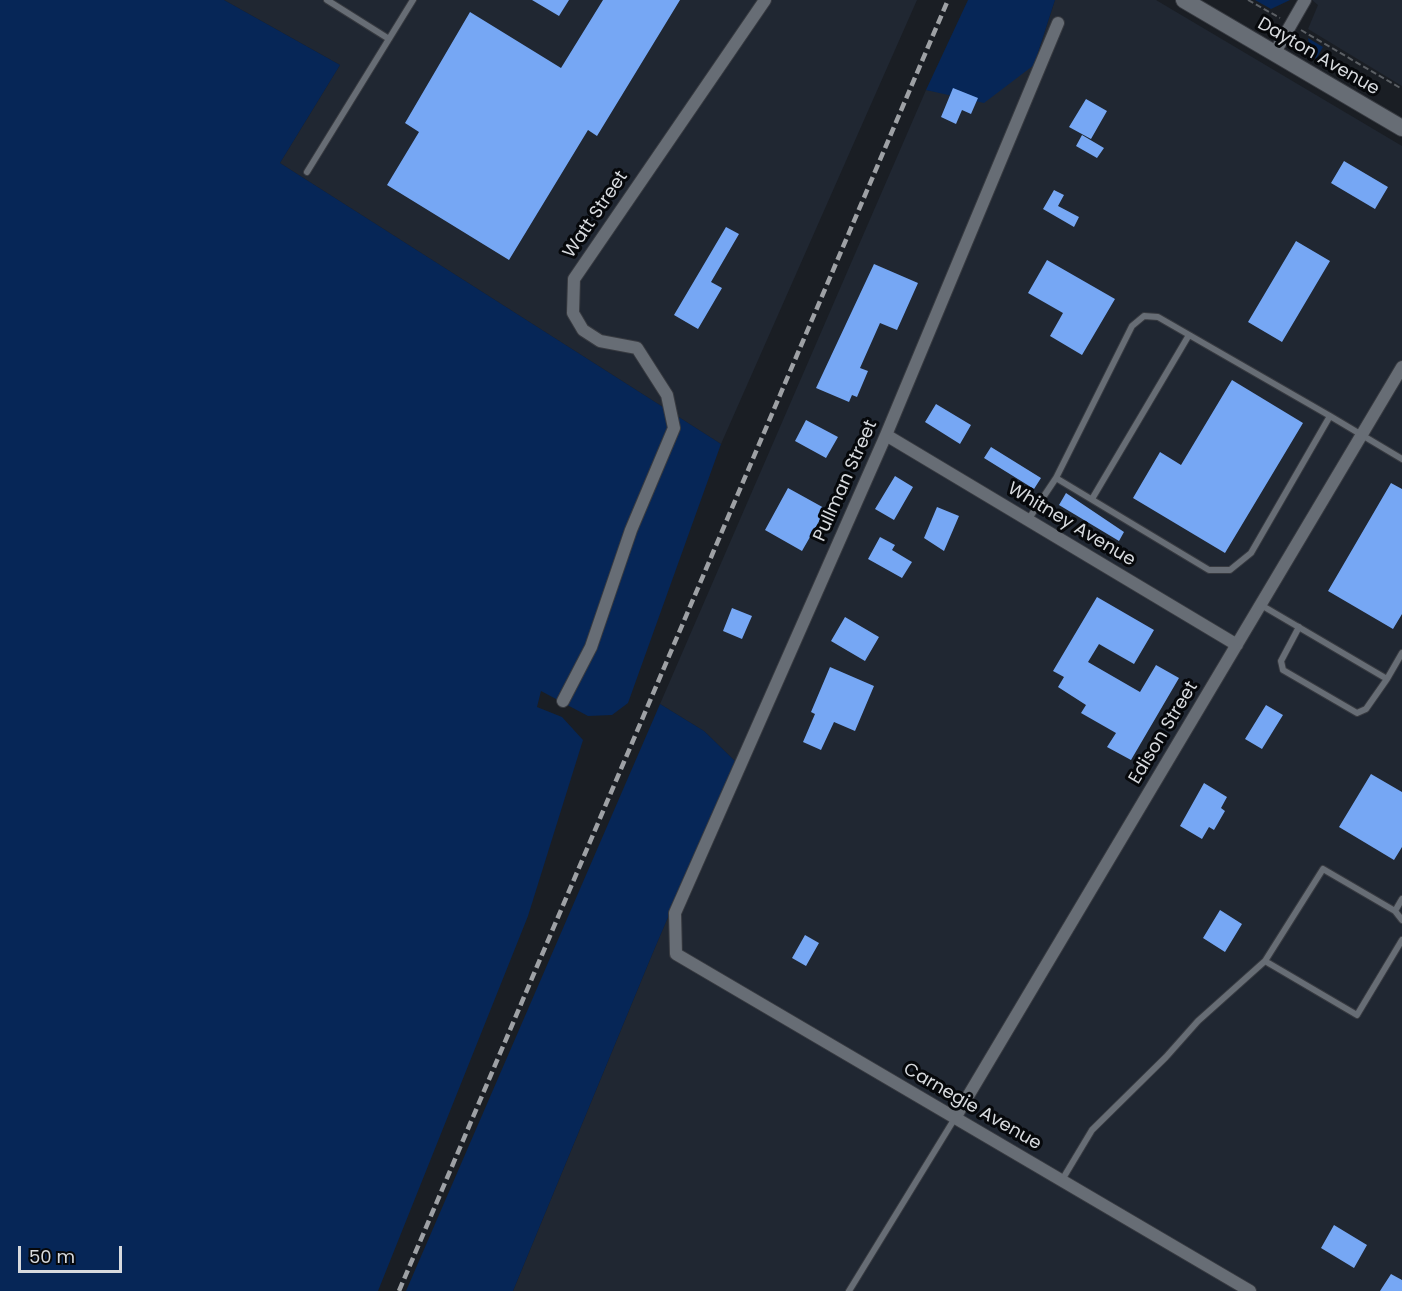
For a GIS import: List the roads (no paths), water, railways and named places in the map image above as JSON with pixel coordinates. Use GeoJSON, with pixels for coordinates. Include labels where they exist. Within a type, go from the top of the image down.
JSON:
{"type":"FeatureCollection","features":[{"type":"Feature","properties":{"kind":"main road","name":"Dayton Avenue"},"geometry":{"type":"LineString","coordinates":[[1184,0],[1402,128]]}},
{"type":"Feature","properties":{"kind":"street","name":"Watt Street"},"geometry":{"type":"LineString","coordinates":[[563,701],[591,647],[631,530],[674,428],[668,395],[637,348],[600,341],[583,330],[573,313],[574,279],[765,0]]}},
{"type":"Feature","properties":{"kind":"street"},"geometry":{"type":"LineString","coordinates":[[1274,54],[1305,0]]}},
{"type":"Feature","properties":{"kind":"street","name":"Pullman Street"},"geometry":{"type":"LineString","coordinates":[[676,954],[675,913],[886,435],[1058,23]]}},
{"type":"Feature","properties":{"kind":"street","name":"Edison Street"},"geometry":{"type":"LineString","coordinates":[[955,1118],[1402,366]]}},
{"type":"Feature","properties":{"kind":"street","name":"Whitney Avenue"},"geometry":{"type":"LineString","coordinates":[[886,435],[1237,645]]}},
{"type":"Feature","properties":{"kind":"street","name":"Carnegie Avenue"},"geometry":{"type":"LineString","coordinates":[[676,954],[1250,1291]]}},
{"type":"Feature","properties":{"kind":"lane"},"geometry":{"type":"LineString","coordinates":[[327,0],[390,39]]}},
{"type":"Feature","properties":{"kind":"lane"},"geometry":{"type":"LineString","coordinates":[[307,172],[413,0]]}},
{"type":"Feature","properties":{"kind":"lane"},"geometry":{"type":"LineString","coordinates":[[1028,520],[1056,478],[1131,326],[1144,316],[1158,317],[1402,459]]}},
{"type":"Feature","properties":{"kind":"lane"},"geometry":{"type":"LineString","coordinates":[[1092,499],[1189,335]]}},
{"type":"Feature","properties":{"kind":"lane"},"geometry":{"type":"LineString","coordinates":[[1056,478],[1209,570],[1230,570],[1251,553],[1330,416]]}},
{"type":"Feature","properties":{"kind":"lane"},"geometry":{"type":"LineString","coordinates":[[1261,605],[1387,679]]}},
{"type":"Feature","properties":{"kind":"lane"},"geometry":{"type":"LineString","coordinates":[[1299,627],[1281,661],[1283,670],[1357,713],[1366,709],[1402,653]]}},
{"type":"Feature","properties":{"kind":"lane"},"geometry":{"type":"LineString","coordinates":[[1061,1180],[1092,1130],[1166,1057],[1198,1021],[1265,961],[1323,869],[1395,911],[1402,920]]}},
{"type":"Feature","properties":{"kind":"lane"},"geometry":{"type":"LineString","coordinates":[[1395,911],[1402,898]]}},
{"type":"Feature","properties":{"kind":"lane"},"geometry":{"type":"LineString","coordinates":[[1265,961],[1357,1015],[1402,940]]}},
{"type":"Feature","properties":{"kind":"lane"},"geometry":{"type":"LineString","coordinates":[[849,1291],[955,1118]]}},
{"type":"Feature","properties":{"kind":"railway"},"geometry":{"type":"LineString","coordinates":[[399,1291],[948,0]]}}]}
